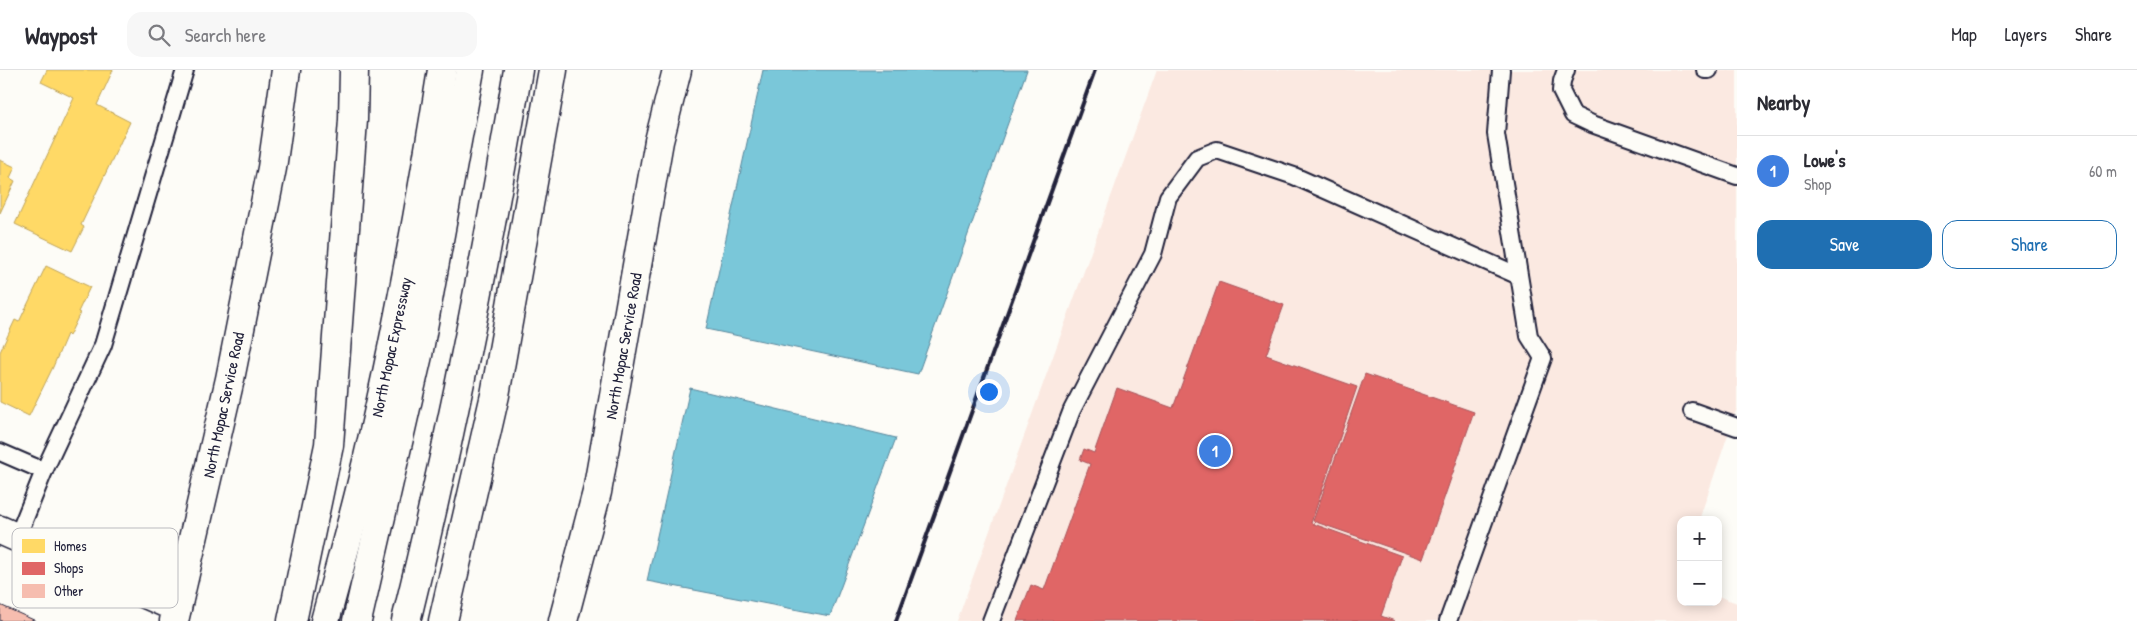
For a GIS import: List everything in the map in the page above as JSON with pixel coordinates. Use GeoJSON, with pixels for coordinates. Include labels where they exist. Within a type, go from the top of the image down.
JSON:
{"type":"FeatureCollection","features":[{"type":"Feature","properties":{"kind":"main road","name":"North Mopac Service Road"},"geometry":{"type":"LineString","coordinates":[[178,605],[232,369],[272,168],[286,70]]}},
{"type":"Feature","properties":{"kind":"main road"},"geometry":{"type":"LineString","coordinates":[[292,621],[329,445],[353,120],[354,70]]}},
{"type":"Feature","properties":{"kind":"main road","name":"North Mopac Expressway"},"geometry":{"type":"LineString","coordinates":[[325,621],[361,486],[391,352],[442,70]]}},
{"type":"Feature","properties":{"kind":"main road"},"geometry":{"type":"LineString","coordinates":[[357,621],[418,355],[470,70]]}},
{"type":"Feature","properties":{"kind":"main road"},"geometry":{"type":"LineString","coordinates":[[406,621],[425,543],[466,352],[518,70]]}},
{"type":"Feature","properties":{"kind":"main road"},"geometry":{"type":"LineString","coordinates":[[443,621],[495,395],[553,70]]}},
{"type":"Feature","properties":{"kind":"main road"},"geometry":{"type":"LineString","coordinates":[[659,141],[662,70]]}},
{"type":"Feature","properties":{"kind":"main road","name":"North Mopac Service Road"},"geometry":{"type":"LineString","coordinates":[[563,621],[597,492],[659,141],[677,70]]}},
{"type":"Feature","properties":{"kind":"main road"},"geometry":{"type":"LineString","coordinates":[[163,608],[176,614]]}},
{"type":"Feature","properties":{"kind":"lane"},"geometry":{"type":"LineString","coordinates":[[12,528],[44,471],[103,345],[185,70]]}},
{"type":"Feature","properties":{"kind":"lane"},"geometry":{"type":"LineString","coordinates":[[1566,70],[1561,91],[1573,114],[1592,124],[1737,176]]}},
{"type":"Feature","properties":{"kind":"lane"},"geometry":{"type":"LineString","coordinates":[[1448,621],[1543,358],[1529,336],[1496,134],[1497,72]]}},
{"type":"Feature","properties":{"kind":"lane"},"geometry":{"type":"LineString","coordinates":[[991,621],[1072,410],[1153,254],[1168,197],[1197,158],[1217,150],[1294,176],[1519,276]]}},
{"type":"Feature","properties":{"kind":"lane"},"geometry":{"type":"LineString","coordinates":[[1692,410],[1737,427]]}},
{"type":"Feature","properties":{"kind":"lane"},"geometry":{"type":"LineString","coordinates":[[0,452],[44,471]]}},
{"type":"Feature","properties":{"kind":"shaded area"},"geometry":{"type":"Polygon","coordinates":[[[1157,70],[1737,70],[1737,408],[1700,516],[1677,516],[1677,606],[1722,606],[1722,597],[1737,603],[1737,621],[957,621],[1157,70]]]}},
{"type":"Feature","properties":{"kind":"water"},"geometry":{"type":"Polygon","coordinates":[[[763,70],[1027,70],[918,374],[706,329],[763,70]]]}},
{"type":"Feature","properties":{"kind":"water"},"geometry":{"type":"Polygon","coordinates":[[[690,388],[896,438],[830,616],[647,581],[690,388]]]}},
{"type":"Feature","properties":{"kind":"building: Homes"},"geometry":{"type":"Polygon","coordinates":[[[47,70],[113,70],[97,105],[130,122],[81,225],[84,227],[72,251],[15,224],[74,98],[41,82],[47,70]]]}},
{"type":"Feature","properties":{"kind":"building: Homes"},"geometry":{"type":"Polygon","coordinates":[[[0,160],[15,167],[10,178],[15,181],[0,213],[0,160]]]}},
{"type":"Feature","properties":{"kind":"building: Homes"},"geometry":{"type":"Polygon","coordinates":[[[46,266],[90,287],[78,312],[80,313],[69,336],[67,334],[29,416],[0,402],[0,352],[15,320],[19,322],[46,266]]]}},
{"type":"Feature","properties":{"kind":"building: Shops"},"geometry":{"type":"Polygon","coordinates":[[[1219,282],[1284,305],[1266,355],[1357,387],[1311,523],[1402,556],[1381,616],[1395,621],[1017,621],[1031,585],[1044,590],[1090,464],[1080,460],[1084,449],[1094,453],[1117,388],[1173,408],[1219,282]]]}},
{"type":"Feature","properties":{"kind":"building: Shops"},"geometry":{"type":"Polygon","coordinates":[[[1365,374],[1474,412],[1423,559],[1313,521],[1365,374]]]}},
{"type":"Feature","properties":{"kind":"building: Other"},"geometry":{"type":"Polygon","coordinates":[[[0,605],[36,621],[0,621],[0,605]]]}},
{"type":"Feature","properties":{"kind":"railway"},"geometry":{"type":"LineString","coordinates":[[896,621],[1095,70]]}},
{"type":"Feature","properties":{"kind":"place","name":"Lowe's"},"geometry":{"type":"Point","coordinates":[1215,451]}}]}
